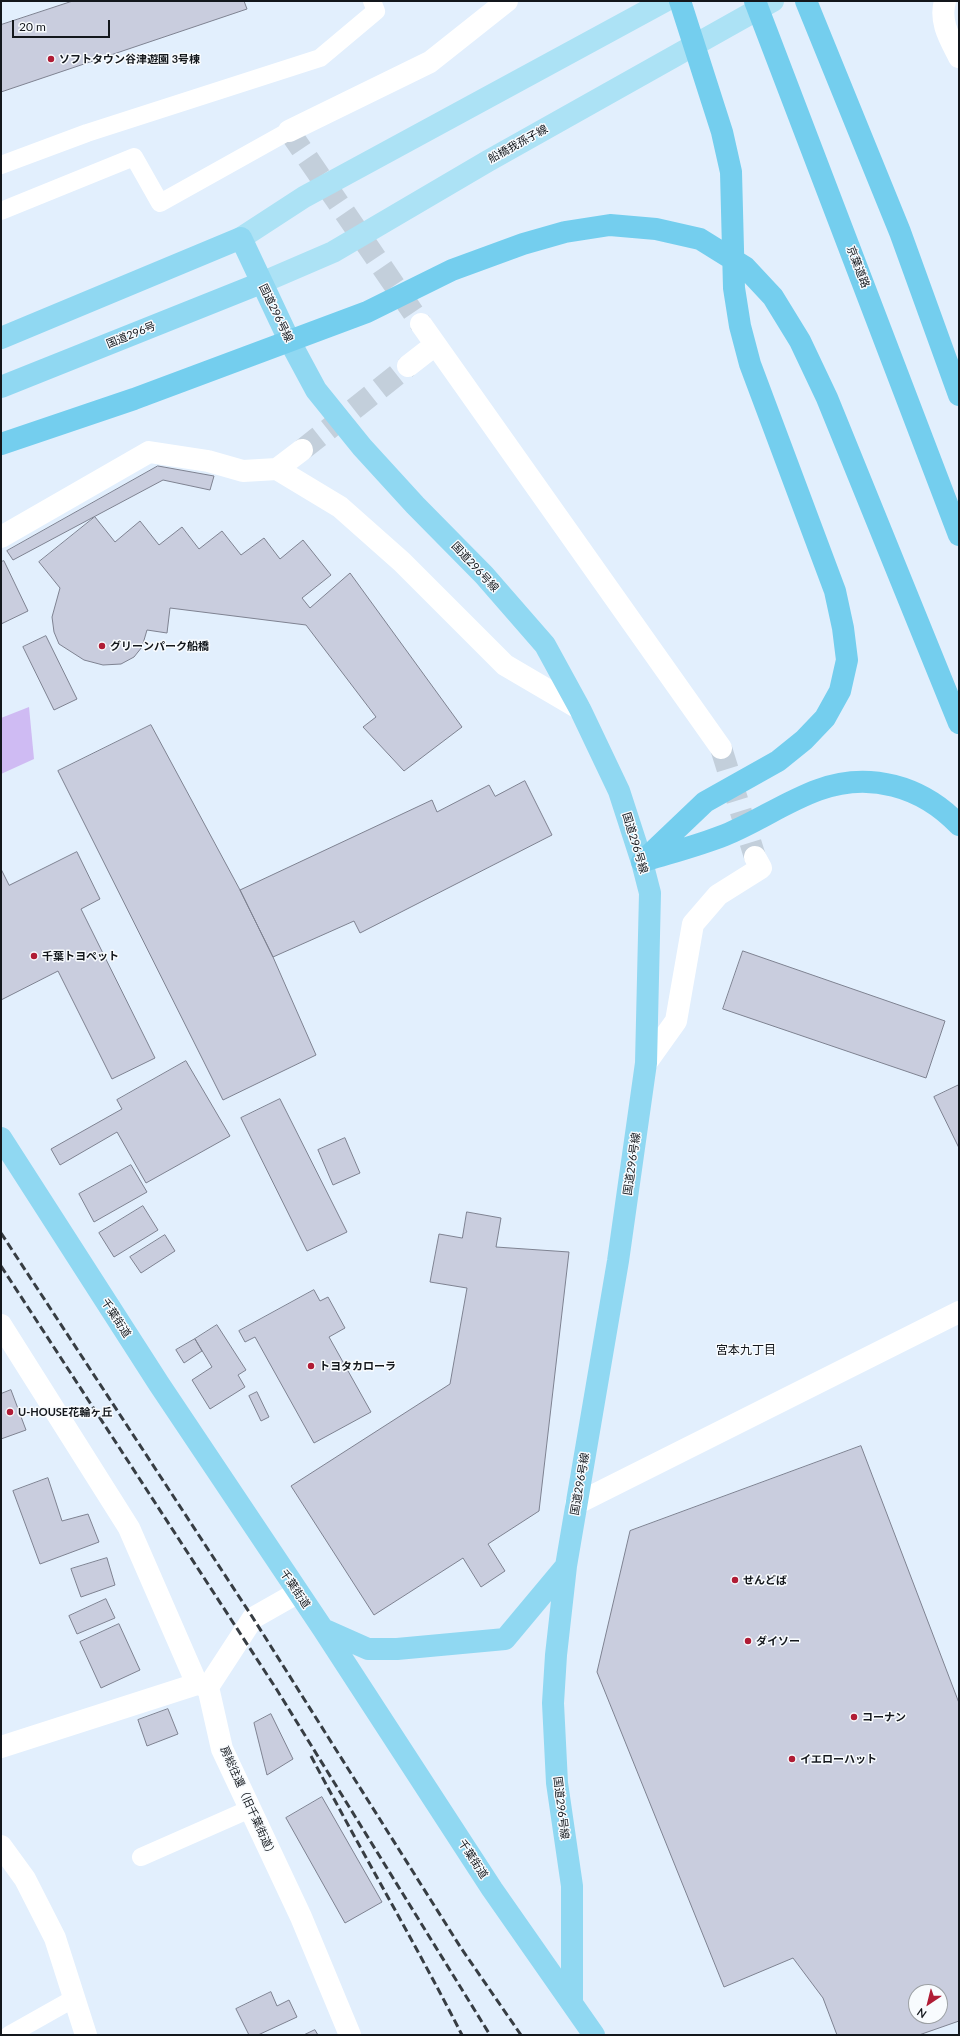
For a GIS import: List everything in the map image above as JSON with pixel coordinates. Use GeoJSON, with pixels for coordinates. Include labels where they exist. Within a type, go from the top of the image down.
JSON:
{"type":"FeatureCollection","features":[{"type":"Feature","properties":{"kind":"highway"},"geometry":{"type":"LineString","coordinates":[[642,862],[705,802],[778,761],[804,740],[825,718],[840,691],[846,660],[844,628],[835,591],[750,364],[740,326],[734,288],[731,172],[722,132],[680,1]]}},
{"type":"Feature","properties":{"kind":"highway","name":"京葉道路"},"geometry":{"type":"LineString","coordinates":[[755,1],[959,534]]}},
{"type":"Feature","properties":{"kind":"highway"},"geometry":{"type":"LineString","coordinates":[[806,1],[900,232]]}},
{"type":"Feature","properties":{"kind":"highway"},"geometry":{"type":"LineString","coordinates":[[822,1],[900,232],[959,395]]}},
{"type":"Feature","properties":{"kind":"highway"},"geometry":{"type":"LineString","coordinates":[[1,444],[134,399],[360,314],[452,270],[523,244],[565,232],[610,225],[656,229],[700,239],[745,267],[773,297],[800,341],[827,398],[864,486],[959,723]]}},
{"type":"Feature","properties":{"kind":"highway"},"geometry":{"type":"LineString","coordinates":[[1,338],[241,238]]}},
{"type":"Feature","properties":{"kind":"highway","name":"国道296号線"},"geometry":{"type":"LineString","coordinates":[[241,238],[261,283],[316,390],[362,447],[415,505],[484,575],[545,645],[580,709],[619,791],[642,862],[650,893],[646,1063],[618,1261],[566,1566],[556,1655],[553,1703],[557,1783],[572,1886],[572,2001]]}},
{"type":"Feature","properties":{"kind":"highway","name":"国道296号"},"geometry":{"type":"LineString","coordinates":[[1,387],[261,283]]}},
{"type":"Feature","properties":{"kind":"highway"},"geometry":{"type":"LineString","coordinates":[[642,862],[725,835],[819,790],[850,782],[884,783],[916,792],[946,811],[959,824]]}},
{"type":"Feature","properties":{"kind":"highway","name":"千葉街道"},"geometry":{"type":"LineString","coordinates":[[1,1138],[154,1378],[322,1629],[492,1889],[572,2001],[594,2035]]}},
{"type":"Feature","properties":{"kind":"highway"},"geometry":{"type":"LineString","coordinates":[[322,1629],[368,1649],[397,1649],[504,1639],[566,1566]]}},
{"type":"Feature","properties":{"kind":"main road"},"geometry":{"type":"LineString","coordinates":[[241,238],[304,197],[665,1]]}},
{"type":"Feature","properties":{"kind":"main road","name":"船橋我孫子線"},"geometry":{"type":"LineString","coordinates":[[261,283],[333,252],[488,161],[651,71],[773,1]]}},
{"type":"Feature","properties":{"kind":"street"},"geometry":{"type":"LineString","coordinates":[[289,131],[430,62],[507,1]]}},
{"type":"Feature","properties":{"kind":"street"},"geometry":{"type":"LineString","coordinates":[[945,1],[942,10],[944,24],[959,57]]}},
{"type":"Feature","properties":{"kind":"street"},"geometry":{"type":"LineString","coordinates":[[421,324],[721,748]]}},
{"type":"Feature","properties":{"kind":"street"},"geometry":{"type":"LineString","coordinates":[[408,366],[435,345]]}},
{"type":"Feature","properties":{"kind":"street"},"geometry":{"type":"LineString","coordinates":[[1,537],[149,452],[208,461],[243,471],[277,469],[302,450]]}},
{"type":"Feature","properties":{"kind":"street"},"geometry":{"type":"LineString","coordinates":[[277,469],[340,507],[402,562],[505,665],[580,709]]}},
{"type":"Feature","properties":{"kind":"street"},"geometry":{"type":"LineString","coordinates":[[646,1063],[676,1021],[693,924],[718,895],[761,868],[755,857]]}},
{"type":"Feature","properties":{"kind":"street"},"geometry":{"type":"LineString","coordinates":[[576,1504],[959,1312]]}},
{"type":"Feature","properties":{"kind":"street","name":"房総往還（旧千葉街道）"},"geometry":{"type":"LineString","coordinates":[[1,1325],[129,1528],[203,1685],[222,1749],[301,1917],[350,2035]]}},
{"type":"Feature","properties":{"kind":"street"},"geometry":{"type":"LineString","coordinates":[[1,1747],[203,1685],[253,1618],[297,1593]]}},
{"type":"Feature","properties":{"kind":"street"},"geometry":{"type":"LineString","coordinates":[[1,1846],[25,1879],[55,1938],[73,1999],[86,2035]]}},
{"type":"Feature","properties":{"kind":"lane"},"geometry":{"type":"LineString","coordinates":[[1,165],[87,133],[320,58],[376,11],[372,1]]}},
{"type":"Feature","properties":{"kind":"lane"},"geometry":{"type":"LineString","coordinates":[[1,211],[134,157],[160,203],[289,131]]}},
{"type":"Feature","properties":{"kind":"lane"},"geometry":{"type":"LineString","coordinates":[[141,1857],[250,1809]]}},
{"type":"Feature","properties":{"kind":"lane"},"geometry":{"type":"LineString","coordinates":[[9,2035],[73,1999]]}},
{"type":"Feature","properties":{"kind":"shaded area"},"geometry":{"type":"Polygon","coordinates":[[[29,707],[34,759],[1,774],[1,718],[29,707]]]}},
{"type":"Feature","properties":{"kind":"building","name":"ソフトタウン谷津遊園 3号棟"},"geometry":{"type":"Polygon","coordinates":[[[73,1],[244,1],[247,9],[1,92],[1,25],[73,1]]]}},
{"type":"Feature","properties":{"kind":"building"},"geometry":{"type":"Polygon","coordinates":[[[158,466],[214,476],[210,490],[163,480],[13,560],[7,551],[158,466]]]}},
{"type":"Feature","properties":{"kind":"building","name":"グリーンパーク船橋"},"geometry":{"type":"Polygon","coordinates":[[[95,517],[115,542],[140,521],[159,545],[182,527],[199,549],[222,531],[241,555],[264,538],[280,559],[303,540],[331,575],[302,598],[310,608],[350,573],[462,727],[404,771],[363,727],[376,717],[306,625],[170,608],[167,633],[147,630],[142,647],[134,657],[121,664],[103,665],[84,660],[59,644],[54,632],[52,617],[60,588],[39,562],[95,517]]]}},
{"type":"Feature","properties":{"kind":"building"},"geometry":{"type":"Polygon","coordinates":[[[4,561],[28,611],[1,624],[1,562],[4,561]]]}},
{"type":"Feature","properties":{"kind":"building"},"geometry":{"type":"Polygon","coordinates":[[[46,636],[77,699],[54,710],[23,647],[46,636]]]}},
{"type":"Feature","properties":{"kind":"building"},"geometry":{"type":"Polygon","coordinates":[[[151,725],[240,890],[273,957],[316,1055],[223,1100],[58,771],[151,725]]]}},
{"type":"Feature","properties":{"kind":"building"},"geometry":{"type":"Polygon","coordinates":[[[525,781],[552,835],[360,933],[354,921],[273,957],[240,890],[432,800],[437,812],[489,785],[495,796],[525,781]]]}},
{"type":"Feature","properties":{"kind":"building"},"geometry":{"type":"Polygon","coordinates":[[[77,852],[100,899],[81,909],[155,1058],[112,1079],[58,971],[1,1000],[1,869],[9,885],[77,852]]]}},
{"type":"Feature","properties":{"kind":"building"},"geometry":{"type":"Polygon","coordinates":[[[743,951],[945,1021],[926,1078],[723,1009],[743,951]]]}},
{"type":"Feature","properties":{"kind":"building"},"geometry":{"type":"Polygon","coordinates":[[[186,1061],[230,1136],[146,1183],[117,1132],[60,1165],[51,1149],[122,1109],[117,1100],[186,1061]]]}},
{"type":"Feature","properties":{"kind":"building"},"geometry":{"type":"Polygon","coordinates":[[[959,1085],[959,1148],[934,1097],[959,1085]]]}},
{"type":"Feature","properties":{"kind":"building"},"geometry":{"type":"Polygon","coordinates":[[[280,1099],[347,1232],[307,1251],[241,1118],[280,1099]]]}},
{"type":"Feature","properties":{"kind":"building"},"geometry":{"type":"Polygon","coordinates":[[[345,1138],[360,1173],[333,1185],[318,1150],[345,1138]]]}},
{"type":"Feature","properties":{"kind":"building"},"geometry":{"type":"Polygon","coordinates":[[[131,1165],[147,1192],[94,1222],[79,1194],[131,1165]]]}},
{"type":"Feature","properties":{"kind":"building"},"geometry":{"type":"Polygon","coordinates":[[[143,1206],[158,1230],[114,1257],[99,1233],[143,1206]]]}},
{"type":"Feature","properties":{"kind":"building"},"geometry":{"type":"Polygon","coordinates":[[[467,1212],[501,1218],[496,1247],[569,1252],[539,1511],[488,1544],[505,1571],[481,1587],[463,1558],[374,1615],[291,1486],[450,1384],[467,1288],[430,1282],[439,1234],[462,1238],[467,1212]]]}},
{"type":"Feature","properties":{"kind":"building"},"geometry":{"type":"Polygon","coordinates":[[[165,1235],[175,1251],[141,1273],[130,1257],[165,1235]]]}},
{"type":"Feature","properties":{"kind":"building"},"geometry":{"type":"Polygon","coordinates":[[[314,1290],[320,1301],[328,1297],[345,1328],[329,1337],[371,1412],[314,1443],[255,1337],[245,1342],[239,1331],[314,1290]]]}},
{"type":"Feature","properties":{"kind":"building"},"geometry":{"type":"Polygon","coordinates":[[[217,1325],[246,1370],[238,1375],[245,1387],[210,1409],[192,1380],[212,1367],[195,1339],[217,1325]]]}},
{"type":"Feature","properties":{"kind":"building"},"geometry":{"type":"Polygon","coordinates":[[[195,1339],[202,1351],[184,1363],[176,1350],[195,1339]]]}},
{"type":"Feature","properties":{"kind":"building","name":"U-HOUSE花輪ヶ丘"},"geometry":{"type":"Polygon","coordinates":[[[11,1390],[26,1430],[1,1439],[1,1394],[11,1390]]]}},
{"type":"Feature","properties":{"kind":"building"},"geometry":{"type":"Polygon","coordinates":[[[257,1392],[269,1417],[261,1421],[249,1396],[257,1392]]]}},
{"type":"Feature","properties":{"kind":"building"},"geometry":{"type":"Polygon","coordinates":[[[861,1446],[959,1703],[959,2021],[919,2035],[837,2035],[823,1998],[793,1958],[724,1987],[597,1672],[630,1531],[861,1446]]]}},
{"type":"Feature","properties":{"kind":"building"},"geometry":{"type":"Polygon","coordinates":[[[48,1478],[62,1521],[88,1514],[99,1542],[40,1564],[13,1491],[48,1478]]]}},
{"type":"Feature","properties":{"kind":"building"},"geometry":{"type":"Polygon","coordinates":[[[107,1558],[115,1585],[81,1597],[71,1569],[107,1558]]]}},
{"type":"Feature","properties":{"kind":"building"},"geometry":{"type":"Polygon","coordinates":[[[106,1599],[115,1618],[77,1634],[69,1616],[106,1599]]]}},
{"type":"Feature","properties":{"kind":"building"},"geometry":{"type":"Polygon","coordinates":[[[119,1624],[140,1670],[101,1688],[80,1642],[119,1624]]]}},
{"type":"Feature","properties":{"kind":"building"},"geometry":{"type":"Polygon","coordinates":[[[168,1709],[178,1734],[147,1746],[138,1720],[168,1709]]]}},
{"type":"Feature","properties":{"kind":"building"},"geometry":{"type":"Polygon","coordinates":[[[271,1714],[293,1759],[267,1775],[254,1723],[271,1714]]]}},
{"type":"Feature","properties":{"kind":"building"},"geometry":{"type":"Polygon","coordinates":[[[322,1797],[382,1902],[345,1923],[286,1818],[322,1797]]]}},
{"type":"Feature","properties":{"kind":"building"},"geometry":{"type":"Polygon","coordinates":[[[271,1992],[277,2006],[289,2000],[297,2017],[258,2035],[249,2035],[236,2009],[271,1992]]]}},
{"type":"Feature","properties":{"kind":"building"},"geometry":{"type":"Polygon","coordinates":[[[315,2030],[318,2035],[304,2035],[315,2030]]]}},
{"type":"Feature","properties":{"kind":"tunnel"},"geometry":{"type":"LineString","coordinates":[[289,131],[421,324]]}},
{"type":"Feature","properties":{"kind":"tunnel"},"geometry":{"type":"LineString","coordinates":[[302,450],[408,366]]}},
{"type":"Feature","properties":{"kind":"tunnel"},"geometry":{"type":"LineString","coordinates":[[721,748],[755,857]]}},
{"type":"Feature","properties":{"kind":"railway"},"geometry":{"type":"LineString","coordinates":[[1,1233],[253,1618],[461,1948],[521,2035]]}},
{"type":"Feature","properties":{"kind":"railway"},"geometry":{"type":"LineString","coordinates":[[1,1266],[277,1690],[490,2035]]}},
{"type":"Feature","properties":{"kind":"railway"},"geometry":{"type":"LineString","coordinates":[[311,1756],[462,2035]]}},
{"type":"Feature","properties":{"kind":"place","name":"ソフトタウン谷津遊園 3号棟"},"geometry":{"type":"Point","coordinates":[51,59]}},
{"type":"Feature","properties":{"kind":"place","name":"グリーンパーク船橋"},"geometry":{"type":"Point","coordinates":[102,646]}},
{"type":"Feature","properties":{"kind":"place","name":"千葉トヨペット"},"geometry":{"type":"Point","coordinates":[34,956]}},
{"type":"Feature","properties":{"kind":"place","name":"トヨタカローラ"},"geometry":{"type":"Point","coordinates":[311,1366]}},
{"type":"Feature","properties":{"kind":"place","name":"U-HOUSE花輪ヶ丘"},"geometry":{"type":"Point","coordinates":[10,1412]}},
{"type":"Feature","properties":{"kind":"place","name":"せんどば"},"geometry":{"type":"Point","coordinates":[735,1580]}},
{"type":"Feature","properties":{"kind":"place","name":"ダイソー"},"geometry":{"type":"Point","coordinates":[748,1641]}},
{"type":"Feature","properties":{"kind":"place","name":"コーナン"},"geometry":{"type":"Point","coordinates":[854,1717]}},
{"type":"Feature","properties":{"kind":"place","name":"イエローハット"},"geometry":{"type":"Point","coordinates":[792,1759]}},
{"type":"Feature","properties":{"kind":"district","name":"宮本九丁目"},"geometry":{"type":"Point","coordinates":[746,1350]}}]}
